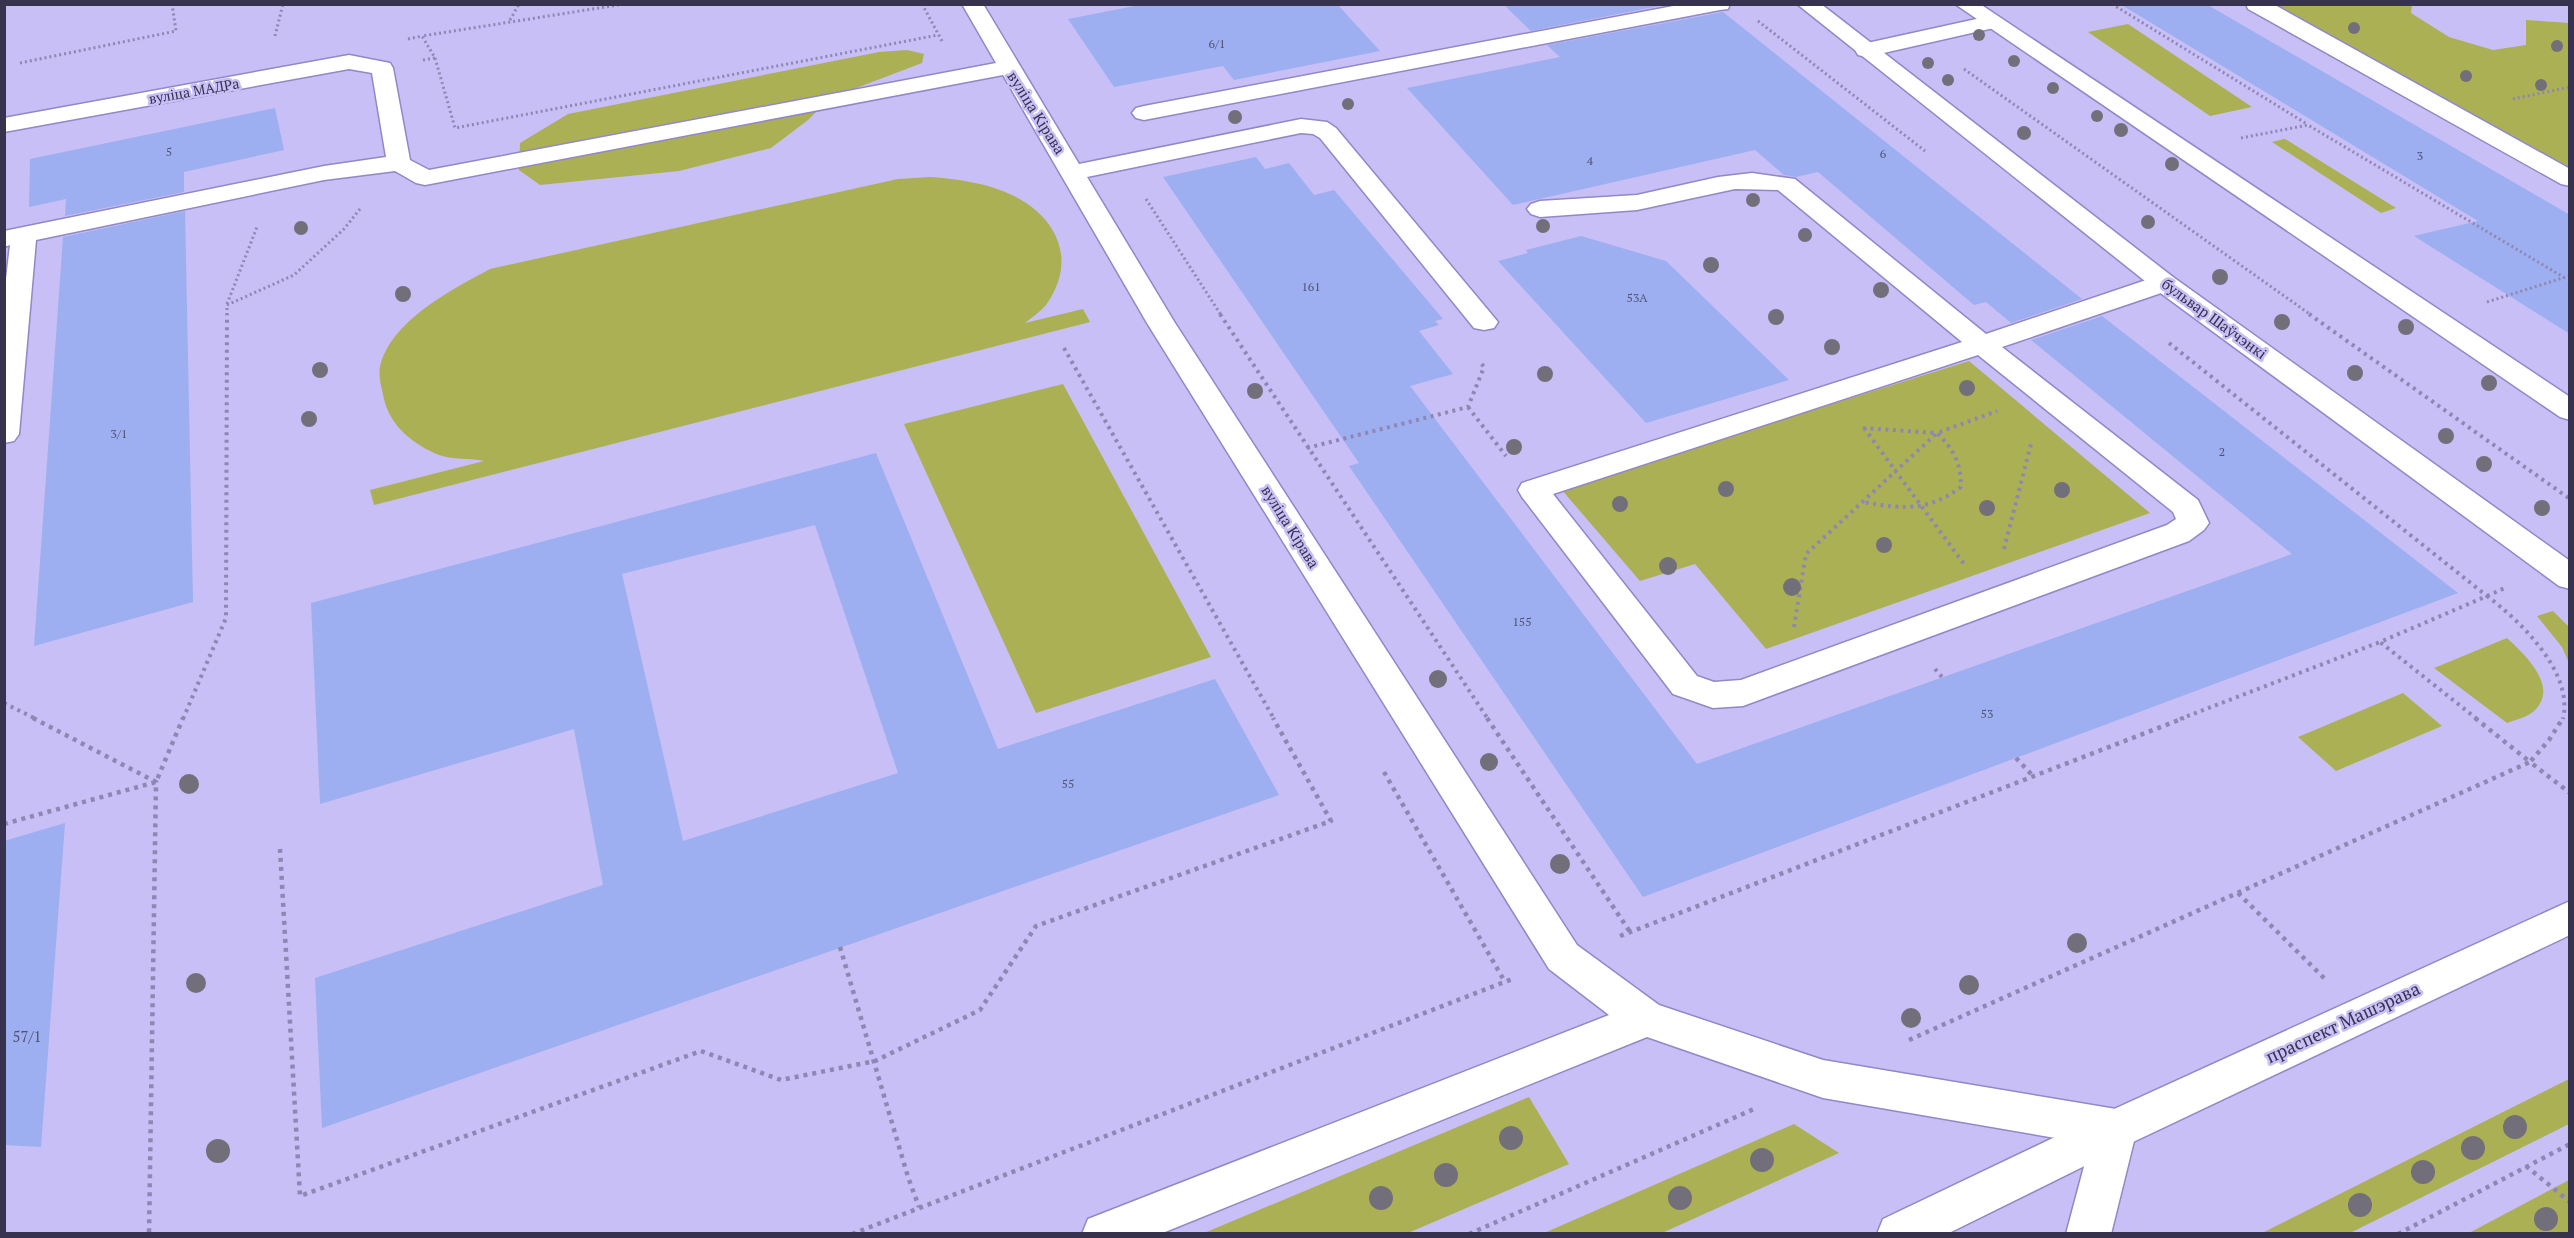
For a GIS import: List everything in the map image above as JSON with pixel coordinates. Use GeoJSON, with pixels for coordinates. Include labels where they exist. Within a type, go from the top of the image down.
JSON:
{"type":"FeatureCollection","features":[{"type":"Feature","properties":{"kind":"street","name":"вуліца Кірава"},"geometry":{"type":"LineString","coordinates":[[972,4],[1161,324],[1563,957],[1646,1019],[1823,1079],[2116,1129]]}},
{"type":"Feature","properties":{"kind":"street"},"geometry":{"type":"LineString","coordinates":[[1144,113],[1720,4]]}},
{"type":"Feature","properties":{"kind":"street","name":"бульвар Шаўчэнкі"},"geometry":{"type":"LineString","coordinates":[[1807,4],[2164,284],[2570,578]]}},
{"type":"Feature","properties":{"kind":"street"},"geometry":{"type":"LineString","coordinates":[[1965,4],[2570,411]]}},
{"type":"Feature","properties":{"kind":"street"},"geometry":{"type":"LineString","coordinates":[[2256,4],[2570,179]]}},
{"type":"Feature","properties":{"kind":"street"},"geometry":{"type":"LineString","coordinates":[[1866,50],[1990,22]]}},
{"type":"Feature","properties":{"kind":"street","name":"вуліца МАДРа"},"geometry":{"type":"LineString","coordinates":[[4,125],[349,62],[382,68]]}},
{"type":"Feature","properties":{"kind":"street"},"geometry":{"type":"LineString","coordinates":[[4,434],[14,237],[324,173],[399,163],[425,178],[1008,67]]}},
{"type":"Feature","properties":{"kind":"street"},"geometry":{"type":"LineString","coordinates":[[382,68],[399,163]]}},
{"type":"Feature","properties":{"kind":"street"},"geometry":{"type":"LineString","coordinates":[[1073,172],[1301,126],[1319,126],[1328,133],[1484,322]]}},
{"type":"Feature","properties":{"kind":"street"},"geometry":{"type":"LineString","coordinates":[[1540,209],[1648,201],[1746,179],[1766,178],[1786,184],[1982,345],[2187,507],[2193,523],[2178,533],[1785,678],[1743,693],[1713,695],[1685,685],[1533,490],[1982,345],[2164,284]]}},
{"type":"Feature","properties":{"kind":"street","name":"праспект Машэрава"},"geometry":{"type":"LineString","coordinates":[[1899,1233],[2570,917]]}},
{"type":"Feature","properties":{"kind":"street"},"geometry":{"type":"LineString","coordinates":[[1104,1233],[1646,1019]]}},
{"type":"Feature","properties":{"kind":"street"},"geometry":{"type":"LineString","coordinates":[[2088,1233],[2116,1129]]}},
{"type":"Feature","properties":{"kind":"path"},"geometry":{"type":"LineString","coordinates":[[20,63],[176,31],[172,4]]}},
{"type":"Feature","properties":{"kind":"path"},"geometry":{"type":"LineString","coordinates":[[510,21],[519,4]]}},
{"type":"Feature","properties":{"kind":"path"},"geometry":{"type":"LineString","coordinates":[[624,4],[422,36],[435,58],[455,128],[938,34]]}},
{"type":"Feature","properties":{"kind":"path"},"geometry":{"type":"LineString","coordinates":[[2112,4],[2308,125],[2567,277]]}},
{"type":"Feature","properties":{"kind":"path"},"geometry":{"type":"LineString","coordinates":[[1920,37],[2570,499]]}},
{"type":"Feature","properties":{"kind":"path"},"geometry":{"type":"LineString","coordinates":[[382,68],[435,58]]}},
{"type":"Feature","properties":{"kind":"path"},"geometry":{"type":"LineString","coordinates":[[2231,140],[2308,125]]}},
{"type":"Feature","properties":{"kind":"path"},"geometry":{"type":"LineString","coordinates":[[1122,162],[1307,448],[1629,932]]}},
{"type":"Feature","properties":{"kind":"path"},"geometry":{"type":"LineString","coordinates":[[227,305],[294,275],[344,229],[399,163]]}},
{"type":"Feature","properties":{"kind":"path"},"geometry":{"type":"LineString","coordinates":[[149,1233],[156,782],[226,618],[227,305],[274,184]]}},
{"type":"Feature","properties":{"kind":"path"},"geometry":{"type":"LineString","coordinates":[[2481,304],[2567,277]]}},
{"type":"Feature","properties":{"kind":"path"},"geometry":{"type":"LineString","coordinates":[[280,849],[300,1196],[701,1051],[781,1080],[875,1061],[980,1010],[1036,926],[1330,821],[1064,348]]}},
{"type":"Feature","properties":{"kind":"path"},"geometry":{"type":"LineString","coordinates":[[1468,407],[1484,367],[1477,358]]}},
{"type":"Feature","properties":{"kind":"path"},"geometry":{"type":"LineString","coordinates":[[1835,392],[1897,470],[1991,602]]}},
{"type":"Feature","properties":{"kind":"path"},"geometry":{"type":"LineString","coordinates":[[1785,678],[1806,554],[1937,433],[2043,393]]}},
{"type":"Feature","properties":{"kind":"path"},"geometry":{"type":"LineString","coordinates":[[1991,602],[2043,393]]}},
{"type":"Feature","properties":{"kind":"path"},"geometry":{"type":"LineString","coordinates":[[1307,448],[1468,407]]}},
{"type":"Feature","properties":{"kind":"path"},"geometry":{"type":"LineString","coordinates":[[1468,407],[1533,490]]}},
{"type":"Feature","properties":{"kind":"path"},"geometry":{"type":"LineString","coordinates":[[1852,428],[1937,433],[1952,448],[1962,465],[1961,487],[1947,499],[1924,507],[1898,508],[1863,502]]}},
{"type":"Feature","properties":{"kind":"path"},"geometry":{"type":"LineString","coordinates":[[1899,1044],[2530,762],[2549,741],[2562,721],[2568,695],[2547,653],[2512,615],[2486,595],[2380,642],[2530,762],[2570,793]]}},
{"type":"Feature","properties":{"kind":"path"},"geometry":{"type":"LineString","coordinates":[[4,703],[156,782]]}},
{"type":"Feature","properties":{"kind":"path"},"geometry":{"type":"LineString","coordinates":[[2016,758],[2032,776]]}},
{"type":"Feature","properties":{"kind":"path"},"geometry":{"type":"LineString","coordinates":[[4,824],[156,782]]}},
{"type":"Feature","properties":{"kind":"path"},"geometry":{"type":"LineString","coordinates":[[2238,893],[2361,1014]]}},
{"type":"Feature","properties":{"kind":"path"},"geometry":{"type":"LineString","coordinates":[[840,947],[919,1208]]}},
{"type":"Feature","properties":{"kind":"path"},"geometry":{"type":"LineString","coordinates":[[1469,1233],[1823,1079]]}},
{"type":"Feature","properties":{"kind":"path"},"geometry":{"type":"LineString","coordinates":[[2398,1233],[2570,1144]]}},
{"type":"Feature","properties":{"kind":"path"},"geometry":{"type":"LineString","coordinates":[[2526,1166],[2570,1202]]}},
{"type":"Feature","properties":{"kind":"green space"},"geometry":{"type":"Polygon","coordinates":[[[2277,5],[2412,5],[2411,13],[2449,37],[2493,50],[2526,45],[2526,20],[2569,23],[2569,167],[2277,5]]]}},
{"type":"Feature","properties":{"kind":"green space"},"geometry":{"type":"Polygon","coordinates":[[[2128,24],[2252,107],[2210,116],[2088,32],[2128,24]]]}},
{"type":"Feature","properties":{"kind":"green space"},"geometry":{"type":"Polygon","coordinates":[[[907,50],[924,54],[922,63],[830,98],[808,120],[771,148],[679,171],[540,185],[519,170],[520,143],[568,114],[879,52],[907,50]]]}},
{"type":"Feature","properties":{"kind":"green space"},"geometry":{"type":"Polygon","coordinates":[[[2285,139],[2396,208],[2381,213],[2272,142],[2285,139]]]}},
{"type":"Feature","properties":{"kind":"green space"},"geometry":{"type":"Polygon","coordinates":[[[930,177],[962,180],[994,188],[1030,206],[1052,229],[1061,258],[1060,273],[1055,289],[1046,305],[1025,323],[1083,309],[1090,322],[374,505],[370,490],[484,461],[439,455],[412,440],[397,426],[387,409],[380,378],[380,367],[386,350],[396,335],[425,308],[459,286],[490,269],[898,179],[930,177]]]}},
{"type":"Feature","properties":{"kind":"green space"},"geometry":{"type":"Polygon","coordinates":[[[1969,361],[2150,513],[1766,649],[1695,564],[1640,581],[1561,489],[1969,361]]]}},
{"type":"Feature","properties":{"kind":"green space"},"geometry":{"type":"Polygon","coordinates":[[[1063,384],[1211,657],[1036,713],[904,424],[1063,384]]]}},
{"type":"Feature","properties":{"kind":"green space"},"geometry":{"type":"Polygon","coordinates":[[[2553,611],[2569,627],[2569,663],[2562,647],[2537,616],[2553,611]]]}},
{"type":"Feature","properties":{"kind":"green space"},"geometry":{"type":"Polygon","coordinates":[[[2507,638],[2535,668],[2543,687],[2543,696],[2533,712],[2507,723],[2434,668],[2507,638]]]}},
{"type":"Feature","properties":{"kind":"green space"},"geometry":{"type":"Polygon","coordinates":[[[2403,693],[2442,726],[2336,771],[2298,737],[2403,693]]]}},
{"type":"Feature","properties":{"kind":"green space"},"geometry":{"type":"Polygon","coordinates":[[[2569,1079],[2569,1124],[2350,1233],[2262,1233],[2569,1079]]]}},
{"type":"Feature","properties":{"kind":"green space"},"geometry":{"type":"Polygon","coordinates":[[[1529,1097],[1569,1164],[1408,1233],[1204,1233],[1529,1097]]]}},
{"type":"Feature","properties":{"kind":"green space"},"geometry":{"type":"Polygon","coordinates":[[[1794,1124],[1839,1153],[1662,1233],[1544,1233],[1794,1124]]]}},
{"type":"Feature","properties":{"kind":"green space"},"geometry":{"type":"Polygon","coordinates":[[[2569,1180],[2569,1233],[2469,1233],[2569,1180]]]}},
{"type":"Feature","properties":{"kind":"building"},"geometry":{"type":"Polygon","coordinates":[[[1145,4],[1337,4],[1380,51],[1234,80],[1223,66],[1114,87],[1068,19],[1145,4]]]}},
{"type":"Feature","properties":{"kind":"building"},"geometry":{"type":"Polygon","coordinates":[[[1503,4],[1669,4],[1531,31],[1503,4]]]}},
{"type":"Feature","properties":{"kind":"building"},"geometry":{"type":"Polygon","coordinates":[[[2120,4],[2206,4],[2570,215],[2570,334],[2414,236],[2478,221],[2120,4]]]}},
{"type":"Feature","properties":{"kind":"building"},"geometry":{"type":"Polygon","coordinates":[[[1723,12],[2082,299],[2011,323],[1986,302],[1974,305],[1818,172],[1796,177],[1784,175],[1755,150],[1513,205],[1407,88],[1560,57],[1547,45],[1723,12]]]}},
{"type":"Feature","properties":{"kind":"building"},"geometry":{"type":"Polygon","coordinates":[[[275,108],[284,150],[184,172],[184,192],[65,216],[66,199],[29,207],[30,159],[275,108]]]}},
{"type":"Feature","properties":{"kind":"building"},"geometry":{"type":"Polygon","coordinates":[[[1256,157],[1265,169],[1289,163],[1314,195],[1334,190],[1443,319],[1435,321],[1439,325],[1419,331],[1453,374],[1410,386],[1697,764],[2292,554],[2031,340],[2102,316],[2458,593],[1643,897],[1349,466],[1359,463],[1163,177],[1256,157]]]}},
{"type":"Feature","properties":{"kind":"building"},"geometry":{"type":"Polygon","coordinates":[[[185,211],[193,602],[34,646],[63,237],[185,211]]]}},
{"type":"Feature","properties":{"kind":"building"},"geometry":{"type":"Polygon","coordinates":[[[1581,236],[1666,261],[1789,380],[1646,423],[1498,261],[1528,253],[1526,250],[1581,236]]]}},
{"type":"Feature","properties":{"kind":"building"},"geometry":{"type":"Polygon","coordinates":[[[876,453],[998,749],[1215,679],[1279,795],[322,1128],[315,978],[603,885],[574,729],[320,804],[311,603],[876,453]],[[815,525],[622,574],[683,841],[898,773],[815,525]]]}},
{"type":"Feature","properties":{"kind":"building"},"geometry":{"type":"Polygon","coordinates":[[[65,823],[41,1147],[4,1145],[4,841],[65,823]]]}}]}
